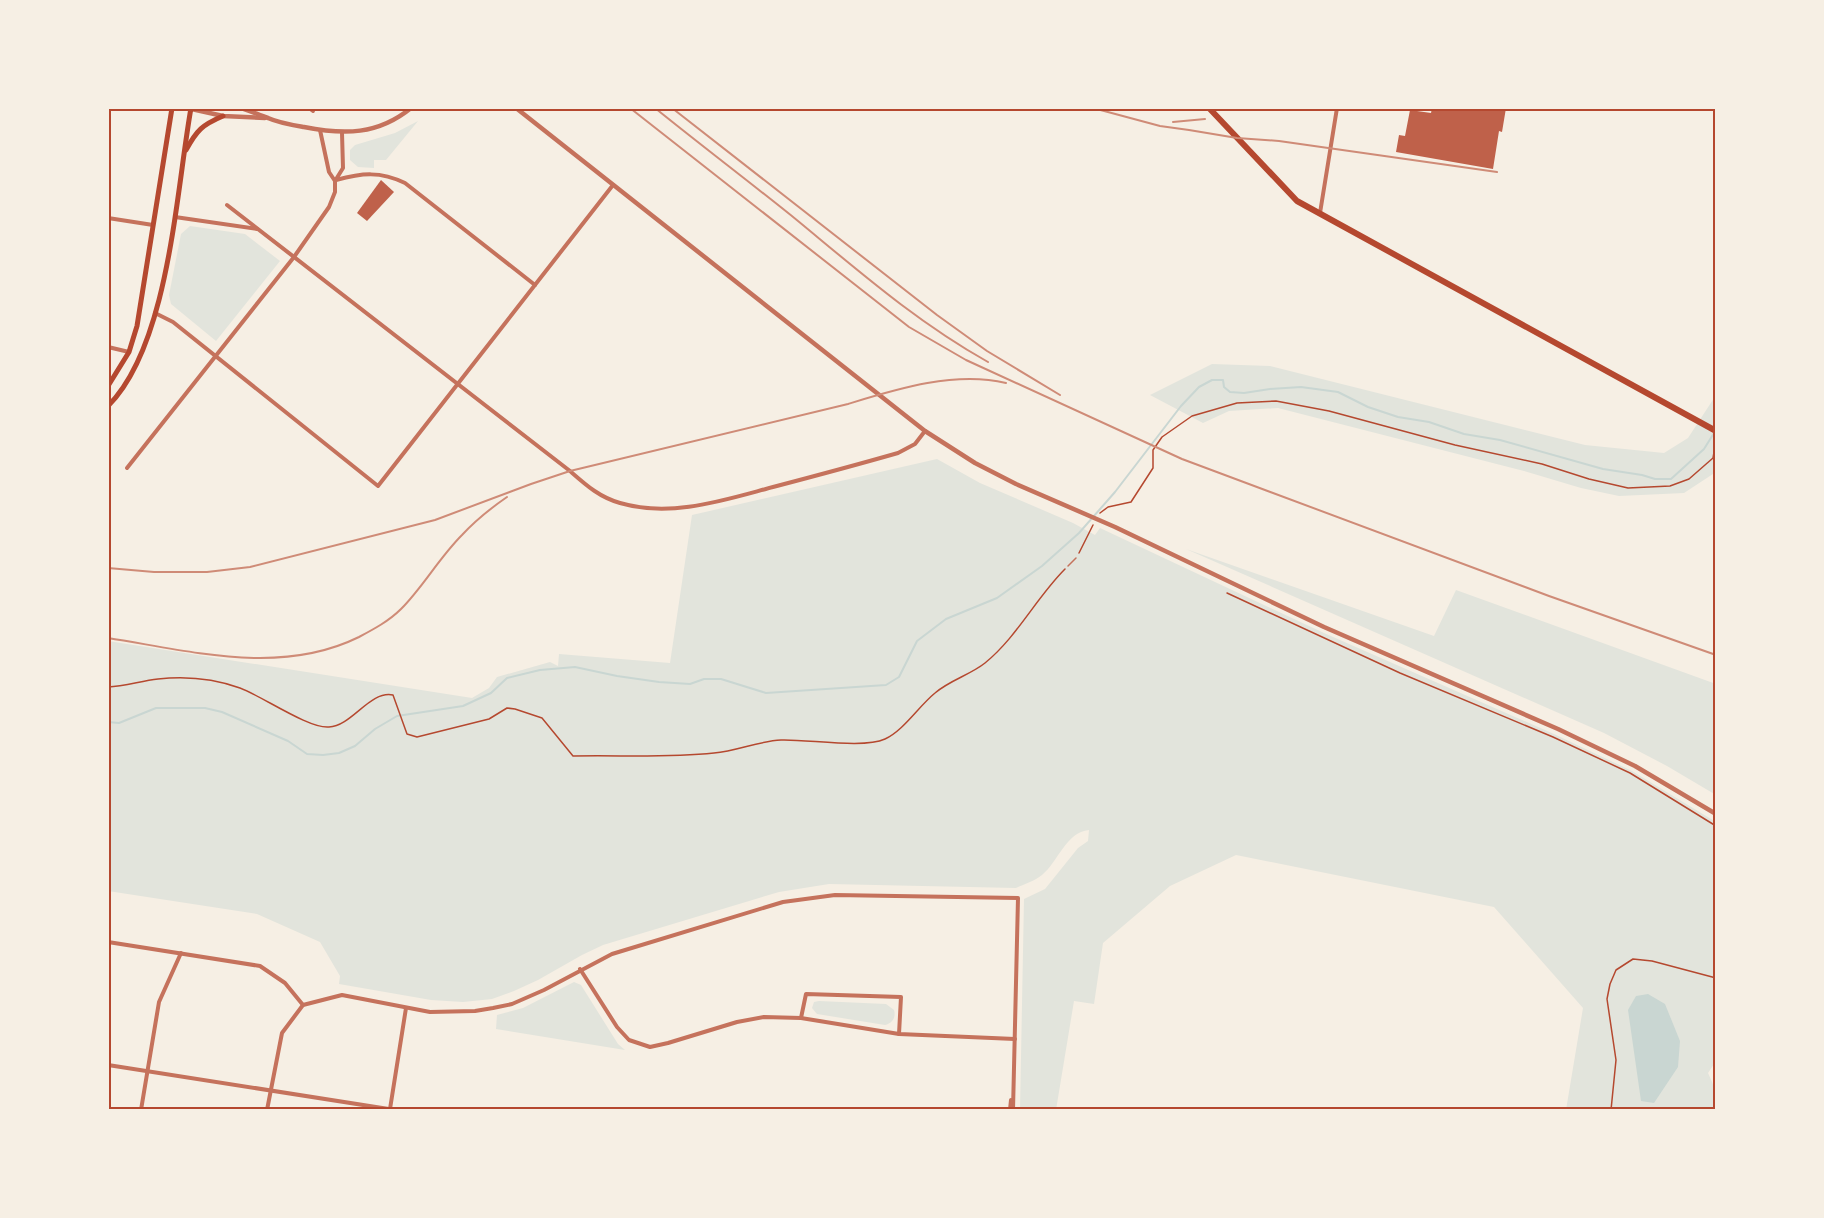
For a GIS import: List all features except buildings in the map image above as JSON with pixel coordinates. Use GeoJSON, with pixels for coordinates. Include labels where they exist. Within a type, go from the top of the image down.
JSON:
{"type":"FeatureCollection","features":[{"type":"Feature","properties":{"kind":"main road"},"geometry":{"type":"LineString","coordinates":[[108,386],[129,352],[138,319],[172,108]]}},
{"type":"Feature","properties":{"kind":"main road"},"geometry":{"type":"LineString","coordinates":[[1209,108],[1297,201],[1716,431]]}},
{"type":"Feature","properties":{"kind":"main road"},"geometry":{"type":"LineString","coordinates":[[108,406],[135,370],[145,347],[155,313],[174,216],[190,109]]}},
{"type":"Feature","properties":{"kind":"main road"},"geometry":{"type":"LineString","coordinates":[[183,157],[198,130],[223,116]]}},
{"type":"Feature","properties":{"kind":"street"},"geometry":{"type":"LineString","coordinates":[[241,108],[268,118],[342,133],[382,126],[399,118],[411,108]]}},
{"type":"Feature","properties":{"kind":"street"},"geometry":{"type":"LineString","coordinates":[[516,108],[925,431],[975,463],[1324,627],[1558,729],[1635,766],[1716,814]]}},
{"type":"Feature","properties":{"kind":"street"},"geometry":{"type":"LineString","coordinates":[[1320,214],[1337,108]]}},
{"type":"Feature","properties":{"kind":"street"},"geometry":{"type":"LineString","coordinates":[[190,109],[223,116],[268,118]]}},
{"type":"Feature","properties":{"kind":"street"},"geometry":{"type":"LineString","coordinates":[[320,130],[329,172],[335,181]]}},
{"type":"Feature","properties":{"kind":"street"},"geometry":{"type":"LineString","coordinates":[[127,468],[294,257],[329,207],[335,192],[335,181],[343,168],[342,133]]}},
{"type":"Feature","properties":{"kind":"street"},"geometry":{"type":"LineString","coordinates":[[335,181],[362,174],[394,178],[405,183],[535,285]]}},
{"type":"Feature","properties":{"kind":"street"},"geometry":{"type":"LineString","coordinates":[[155,313],[173,322],[378,486],[613,185]]}},
{"type":"Feature","properties":{"kind":"street"},"geometry":{"type":"LineString","coordinates":[[227,205],[570,471],[592,491],[621,504],[676,509],[689,507],[826,474],[905,450],[915,444],[925,431]]}},
{"type":"Feature","properties":{"kind":"street"},"geometry":{"type":"LineString","coordinates":[[174,216],[260,229]]}},
{"type":"Feature","properties":{"kind":"street"},"geometry":{"type":"LineString","coordinates":[[108,218],[153,225]]}},
{"type":"Feature","properties":{"kind":"street"},"geometry":{"type":"LineString","coordinates":[[108,347],[129,352]]}},
{"type":"Feature","properties":{"kind":"street"},"geometry":{"type":"LineString","coordinates":[[267,1110],[282,1033],[303,1005],[342,995],[430,1012],[475,1011],[493,1008],[512,1004],[544,990],[612,954],[783,902],[834,895],[1018,898],[1012,1110]]}},
{"type":"Feature","properties":{"kind":"street"},"geometry":{"type":"LineString","coordinates":[[108,942],[260,966],[285,982],[303,1005]]}},
{"type":"Feature","properties":{"kind":"street"},"geometry":{"type":"LineString","coordinates":[[141,1110],[159,1002],[181,953]]}},
{"type":"Feature","properties":{"kind":"street"},"geometry":{"type":"LineString","coordinates":[[580,969],[617,1027],[629,1040],[650,1047],[764,1017],[801,1018],[899,1035],[1015,1039]]}},
{"type":"Feature","properties":{"kind":"street"},"geometry":{"type":"LineString","coordinates":[[801,1018],[806,994],[901,997],[899,1035]]}},
{"type":"Feature","properties":{"kind":"street"},"geometry":{"type":"LineString","coordinates":[[390,1109],[406,1008]]}},
{"type":"Feature","properties":{"kind":"street"},"geometry":{"type":"LineString","coordinates":[[108,1065],[395,1110]]}},
{"type":"Feature","properties":{"kind":"lane"},"geometry":{"type":"LineString","coordinates":[[1068,567],[1076,558]]}},
{"type":"Feature","properties":{"kind":"path"},"geometry":{"type":"LineString","coordinates":[[1131,502],[1153,468],[1153,450],[1162,437],[1192,416],[1237,403],[1276,401],[1310,407],[1455,445],[1542,464],[1589,479],[1628,488],[1670,486],[1689,479],[1713,458],[1716,440]]}},
{"type":"Feature","properties":{"kind":"path"},"geometry":{"type":"LineString","coordinates":[[108,687],[178,678],[224,684],[242,689],[311,724],[329,727],[340,725],[385,694],[393,695],[407,734],[417,737],[489,719],[507,708],[515,709],[542,718],[573,756],[665,757],[717,753],[779,740],[855,743],[883,740],[898,732],[915,711],[936,692],[985,664],[999,650],[1049,586],[1068,567]]}},
{"type":"Feature","properties":{"kind":"path"},"geometry":{"type":"LineString","coordinates":[[1227,593],[1400,673],[1553,737],[1630,773],[1716,826]]}},
{"type":"Feature","properties":{"kind":"path"},"geometry":{"type":"LineString","coordinates":[[1611,1110],[1616,1060],[1607,999],[1616,970],[1633,959],[1652,961],[1716,978]]}},
{"type":"Feature","properties":{"kind":"shaded area"},"geometry":{"type":"Polygon","coordinates":[[[418,121],[386,160],[374,160],[374,168],[358,167],[350,160],[350,150],[355,145],[395,133],[418,121]]]}},
{"type":"Feature","properties":{"kind":"shaded area"},"geometry":{"type":"Polygon","coordinates":[[[190,226],[245,234],[280,261],[216,341],[171,304],[169,295],[181,234],[190,226]]]}},
{"type":"Feature","properties":{"kind":"shaded area"},"geometry":{"type":"Polygon","coordinates":[[[1212,364],[1270,366],[1585,445],[1664,453],[1688,438],[1716,395],[1716,472],[1684,493],[1619,496],[1278,408],[1229,411],[1203,423],[1150,395],[1212,364]]]}},
{"type":"Feature","properties":{"kind":"shaded area"},"geometry":{"type":"Polygon","coordinates":[[[937,459],[980,483],[1073,523],[1095,535],[1100,528],[1324,633],[1554,734],[1632,771],[1716,822],[1716,1061],[1708,1073],[1716,1096],[1713,1110],[1566,1110],[1583,1008],[1494,907],[1236,855],[1170,886],[1103,943],[1094,1004],[1074,1001],[1056,1110],[1020,1110],[1024,899],[1045,889],[1078,848],[1088,841],[1089,830],[1074,836],[1042,875],[1016,888],[829,884],[779,892],[603,945],[514,991],[492,999],[463,1002],[431,1000],[339,984],[340,976],[320,942],[257,914],[108,891],[108,641],[472,698],[489,688],[497,677],[550,662],[558,666],[559,654],[670,663],[692,515],[937,459]]]}},
{"type":"Feature","properties":{"kind":"shaded area"},"geometry":{"type":"Polygon","coordinates":[[[1186,549],[1434,636],[1456,590],[1716,684],[1716,795],[1604,733],[1186,549]]]}},
{"type":"Feature","properties":{"kind":"shaded area"},"geometry":{"type":"Polygon","coordinates":[[[574,982],[581,985],[618,1044],[625,1050],[496,1029],[497,1015],[523,1008],[574,982]]]}},
{"type":"Feature","properties":{"kind":"shaded area"},"geometry":{"type":"Polygon","coordinates":[[[1648,994],[1665,1004],[1680,1041],[1678,1067],[1654,1103],[1641,1101],[1628,1010],[1636,996],[1648,994]]]}},
{"type":"Feature","properties":{"kind":"shaded area"},"geometry":{"type":"Polygon","coordinates":[[[814,1002],[886,1004],[895,1013],[892,1021],[885,1025],[817,1014],[812,1008],[814,1002]]]}},
{"type":"Feature","properties":{"kind":"waterway"},"geometry":{"type":"LineString","coordinates":[[108,722],[119,723],[156,708],[205,708],[222,712],[288,741],[307,754],[323,755],[339,753],[355,746],[375,729],[397,716],[463,706],[491,693],[507,678],[540,670],[575,667],[617,676],[690,684],[704,679],[721,679],[766,693],[886,685],[899,677],[917,641],[946,619],[997,598],[1042,566],[1079,533],[1115,492],[1181,406],[1199,387],[1212,380],[1223,380],[1224,387],[1230,392],[1244,393],[1301,387],[1338,392],[1368,407],[1398,417],[1429,422],[1464,434],[1500,440],[1603,469],[1655,479],[1671,479],[1704,449],[1714,433]]}},
{"type":"Feature","properties":{"kind":"railway"},"geometry":{"type":"LineString","coordinates":[[630,108],[909,327],[966,360],[1182,459],[1549,596],[1716,655]]}},
{"type":"Feature","properties":{"kind":"railway"},"geometry":{"type":"LineString","coordinates":[[655,108],[890,296],[962,347],[988,362]]}},
{"type":"Feature","properties":{"kind":"railway"},"geometry":{"type":"LineString","coordinates":[[672,108],[937,315],[987,351],[1060,395]]}},
{"type":"Feature","properties":{"kind":"railway"},"geometry":{"type":"LineString","coordinates":[[1093,108],[1160,126],[1497,172]]}},
{"type":"Feature","properties":{"kind":"railway"},"geometry":{"type":"LineString","coordinates":[[1173,122],[1205,119]]}},
{"type":"Feature","properties":{"kind":"railway"},"geometry":{"type":"LineString","coordinates":[[108,568],[154,572],[207,572],[250,567],[435,520],[570,471],[926,383],[966,379],[1006,383]]}},
{"type":"Feature","properties":{"kind":"railway"},"geometry":{"type":"LineString","coordinates":[[108,638],[235,657],[267,658],[329,649],[359,637],[396,613],[462,535],[507,497]]}}]}
